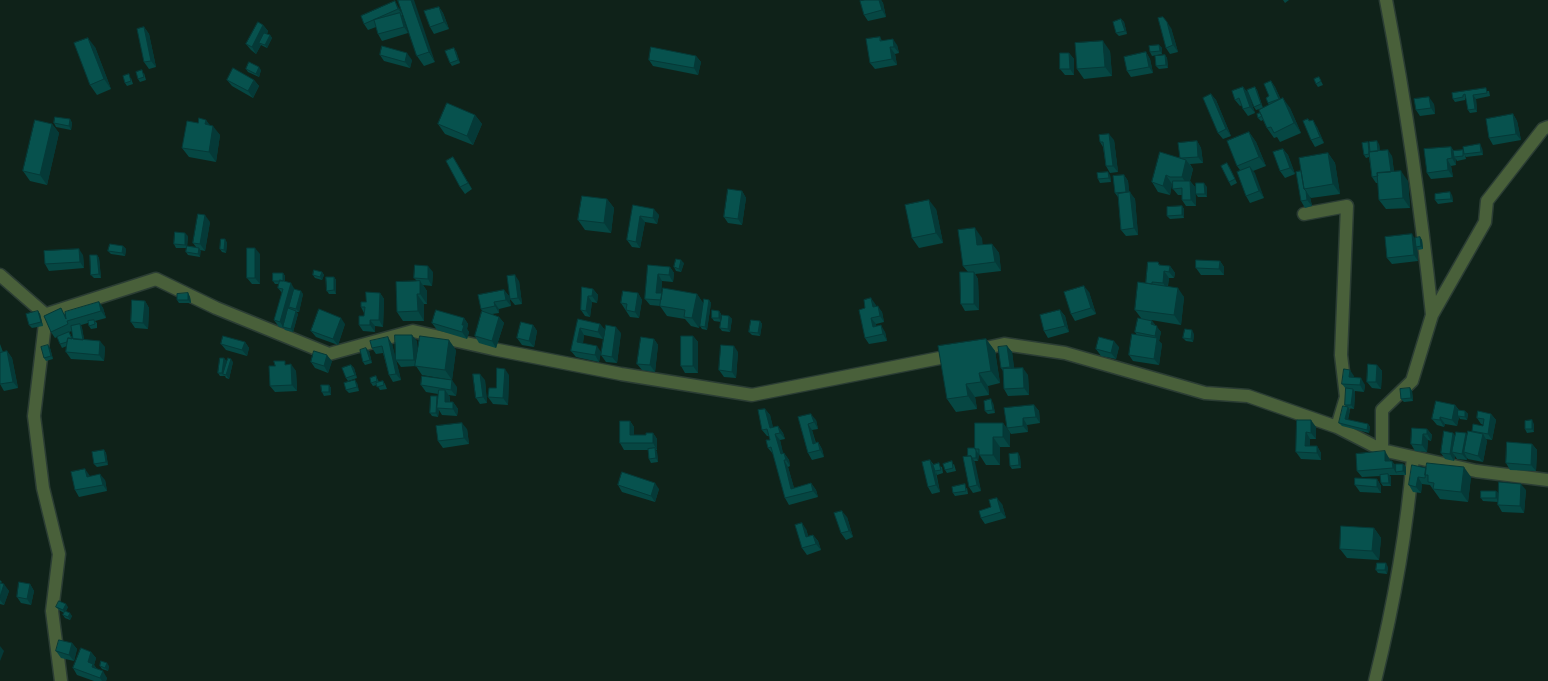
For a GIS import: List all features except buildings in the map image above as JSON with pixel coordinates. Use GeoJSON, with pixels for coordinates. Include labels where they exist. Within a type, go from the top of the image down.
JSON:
{"type":"FeatureCollection","features":[{"type":"Feature","properties":{"kind":"street"},"geometry":{"type":"LineString","coordinates":[[1386,0],[1422,218],[1432,315]]}},
{"type":"Feature","properties":{"kind":"street"},"geometry":{"type":"LineString","coordinates":[[1382,450],[1382,410],[1412,381],[1432,315],[1485,222],[1487,201],[1543,129],[1548,126]]}},
{"type":"Feature","properties":{"kind":"street"},"geometry":{"type":"LineString","coordinates":[[1304,214],[1347,206],[1341,355],[1346,397],[1337,427]]}},
{"type":"Feature","properties":{"kind":"street"},"geometry":{"type":"LineString","coordinates":[[0,275],[46,315]]}},
{"type":"Feature","properties":{"kind":"street"},"geometry":{"type":"LineString","coordinates":[[46,315],[156,279],[216,308],[330,354],[413,331],[621,374],[752,395],[1004,344],[1065,353],[1205,393],[1248,396],[1337,427],[1382,450],[1476,471],[1548,480]]}},
{"type":"Feature","properties":{"kind":"street"},"geometry":{"type":"LineString","coordinates":[[46,315],[34,416],[44,488],[59,554],[52,611],[61,681]]}},
{"type":"Feature","properties":{"kind":"street"},"geometry":{"type":"LineString","coordinates":[[1375,681],[1409,507],[1413,457]]}}]}
